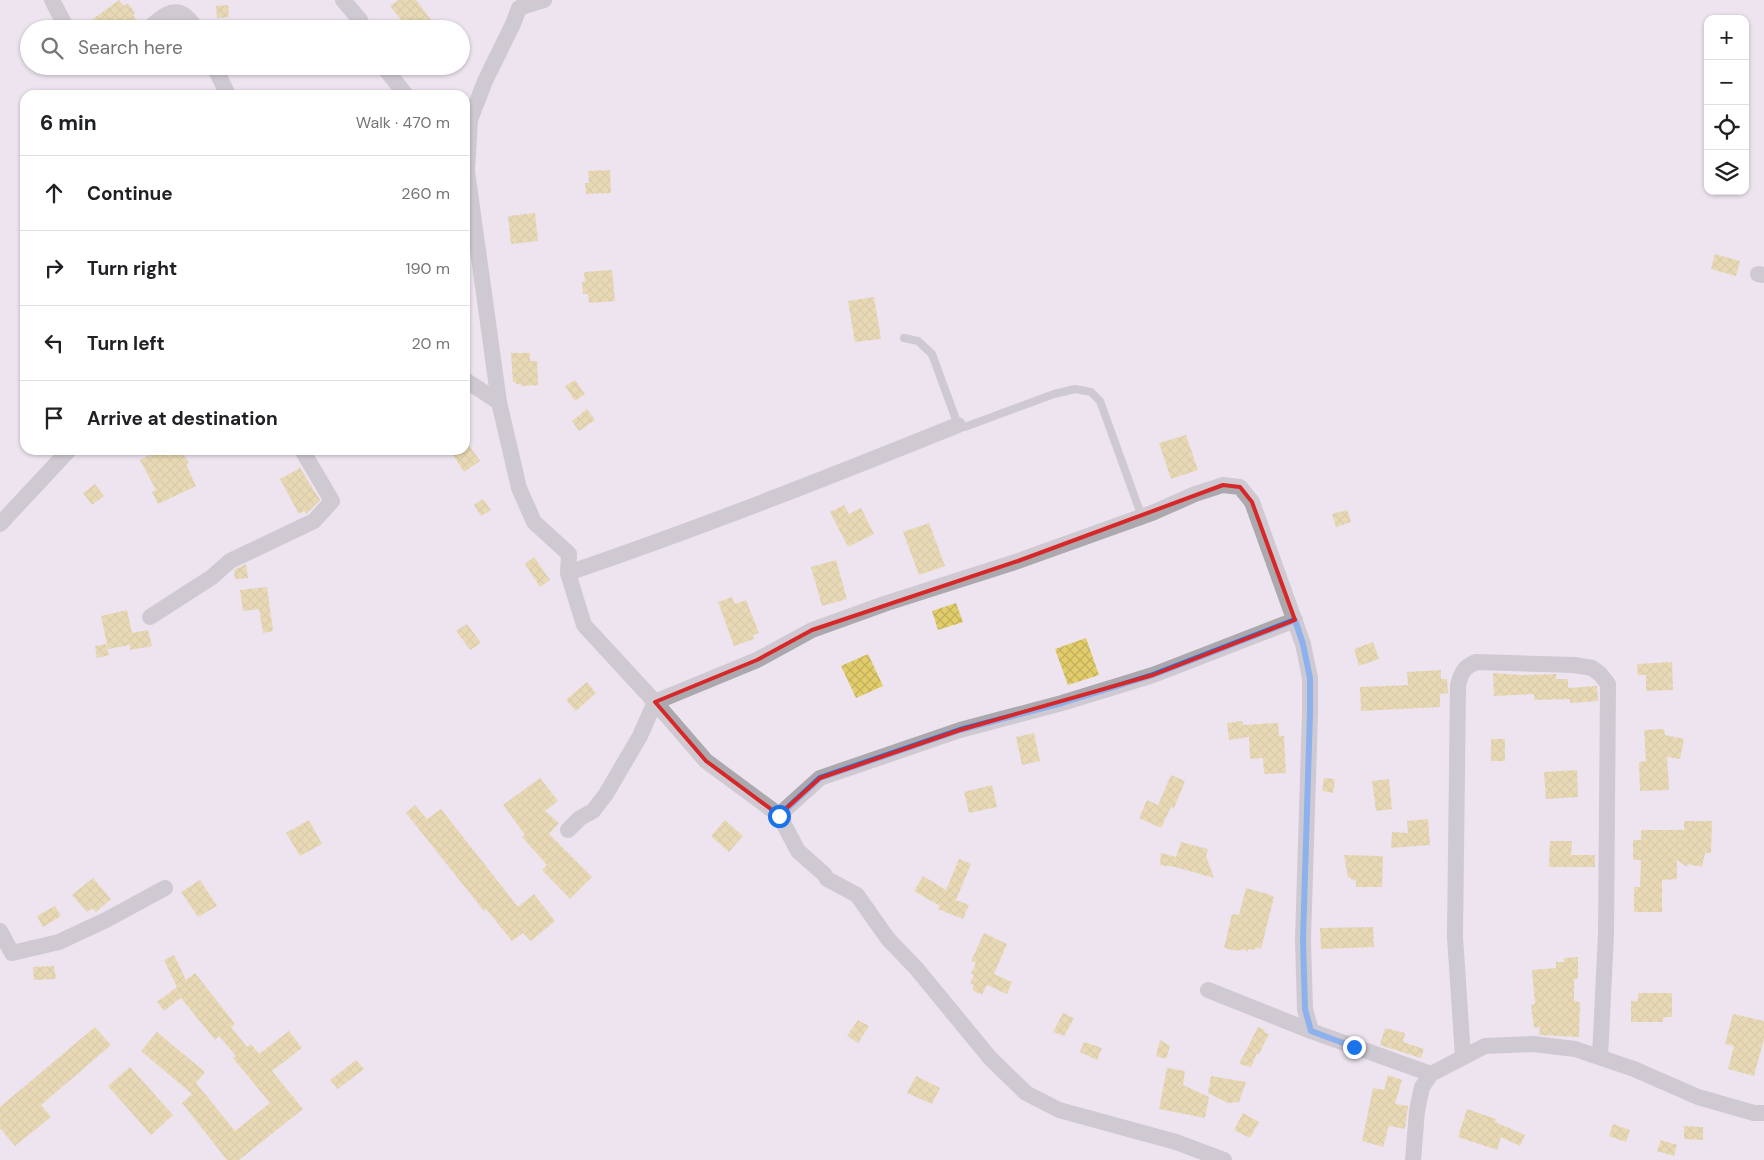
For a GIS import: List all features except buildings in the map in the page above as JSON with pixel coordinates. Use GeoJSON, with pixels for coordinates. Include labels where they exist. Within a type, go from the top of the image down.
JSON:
{"type":"FeatureCollection","features":[{"type":"Feature","properties":{"kind":"street"},"geometry":{"type":"LineString","coordinates":[[52,0],[62,20]]}},
{"type":"Feature","properties":{"kind":"street"},"geometry":{"type":"LineString","coordinates":[[343,0],[360,20]]}},
{"type":"Feature","properties":{"kind":"street"},"geometry":{"type":"LineString","coordinates":[[470,120],[485,81],[522,3],[544,0]]}},
{"type":"Feature","properties":{"kind":"street"},"geometry":{"type":"LineString","coordinates":[[158,20],[174,6],[190,20]]}},
{"type":"Feature","properties":{"kind":"street"},"geometry":{"type":"LineString","coordinates":[[218,75],[226,90]]}},
{"type":"Feature","properties":{"kind":"street"},"geometry":{"type":"LineString","coordinates":[[391,75],[402,90]]}},
{"type":"Feature","properties":{"kind":"street"},"geometry":{"type":"LineString","coordinates":[[470,197],[499,402],[519,488],[534,522],[568,554],[568,573],[584,625],[706,761],[779,816],[798,851],[824,874],[827,879],[857,895],[888,939],[916,968],[990,1058],[1026,1093],[1059,1110],[1176,1142],[1224,1160]]}},
{"type":"Feature","properties":{"kind":"street"},"geometry":{"type":"LineString","coordinates":[[470,383],[499,402]]}},
{"type":"Feature","properties":{"kind":"street"},"geometry":{"type":"LineString","coordinates":[[568,573],[655,543],[822,480],[958,425]]}},
{"type":"Feature","properties":{"kind":"street"},"geometry":{"type":"LineString","coordinates":[[0,524],[64,455]]}},
{"type":"Feature","properties":{"kind":"street"},"geometry":{"type":"LineString","coordinates":[[150,617],[212,577],[230,562],[314,521],[332,501],[305,455]]}},
{"type":"Feature","properties":{"kind":"street"},"geometry":{"type":"LineString","coordinates":[[568,830],[580,818],[593,811],[606,794],[640,736],[655,702],[757,660],[812,630],[1142,517],[1196,494],[1223,485],[1240,487],[1252,502],[1303,644],[1310,678],[1303,940],[1305,1009],[1311,1031]]}},
{"type":"Feature","properties":{"kind":"street"},"geometry":{"type":"LineString","coordinates":[[779,816],[820,778],[960,730],[1062,703],[1153,675],[1295,620]]}},
{"type":"Feature","properties":{"kind":"street"},"geometry":{"type":"LineString","coordinates":[[1463,1056],[1456,937],[1458,685],[1461,673],[1468,666],[1476,662],[1574,665],[1592,668],[1608,684],[1606,934],[1600,1057]]}},
{"type":"Feature","properties":{"kind":"street"},"geometry":{"type":"LineString","coordinates":[[0,931],[12,952],[59,942],[106,920],[165,888]]}},
{"type":"Feature","properties":{"kind":"street"},"geometry":{"type":"LineString","coordinates":[[1208,990],[1311,1031],[1431,1074]]}},
{"type":"Feature","properties":{"kind":"street"},"geometry":{"type":"LineString","coordinates":[[1413,1160],[1417,1114],[1422,1087],[1431,1074],[1484,1046],[1534,1044],[1575,1049],[1634,1069],[1698,1097],[1754,1113],[1764,1113]]}},
{"type":"Feature","properties":{"kind":"lane"},"geometry":{"type":"LineString","coordinates":[[904,338],[918,341],[932,354],[958,425],[965,427],[1075,388],[1091,392],[1100,401],[1142,517]]}},
{"type":"Feature","properties":{"kind":"highlighted area"},"geometry":{"type":"Polygon","coordinates":[[[1223,485],[1240,487],[1252,502],[1295,620],[1153,675],[960,730],[820,778],[779,815],[706,761],[655,702],[757,660],[812,630],[1018,561],[1223,485]]]}},
{"type":"Feature","properties":{"kind":"route"},"geometry":{"type":"LineString","coordinates":[[779,816],[820,778],[960,730],[1062,703],[1153,675],[1295,620],[1303,644],[1310,678],[1303,940],[1305,1009],[1311,1031],[1354,1047]]}}]}
